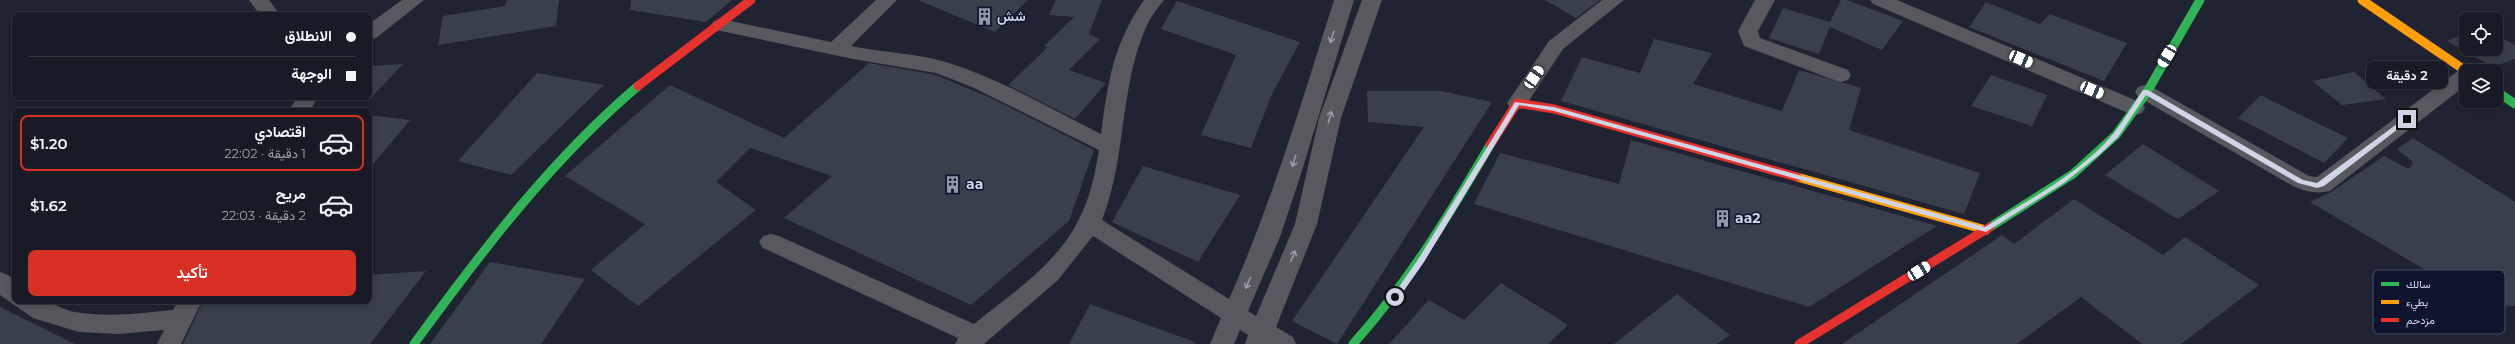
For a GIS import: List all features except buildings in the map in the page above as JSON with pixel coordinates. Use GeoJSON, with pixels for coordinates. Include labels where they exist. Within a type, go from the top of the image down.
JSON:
{"type":"FeatureCollection","features":[{"type":"Feature","properties":{"kind":"street"},"geometry":{"type":"LineString","coordinates":[[259,0],[268,12]]}},
{"type":"Feature","properties":{"kind":"street"},"geometry":{"type":"LineString","coordinates":[[372,32],[414,0]]}},
{"type":"Feature","properties":{"kind":"street"},"geometry":{"type":"LineString","coordinates":[[414,344],[547,172],[593,125],[626,96],[751,0]]}},
{"type":"Feature","properties":{"kind":"street"},"geometry":{"type":"LineString","coordinates":[[836,49],[887,0]]}},
{"type":"Feature","properties":{"kind":"street"},"geometry":{"type":"LineString","coordinates":[[771,242],[971,340],[1055,267],[1089,223],[1103,183],[1127,48],[1138,20],[1154,0]]}},
{"type":"Feature","properties":{"kind":"street"},"geometry":{"type":"LineString","coordinates":[[1222,344],[1289,177],[1344,0]]}},
{"type":"Feature","properties":{"kind":"street"},"geometry":{"type":"LineString","coordinates":[[1260,338],[1306,224],[1330,118],[1372,0]]}},
{"type":"Feature","properties":{"kind":"street"},"geometry":{"type":"LineString","coordinates":[[1353,344],[1387,310],[1421,260],[1517,103],[1556,45],[1614,0]]}},
{"type":"Feature","properties":{"kind":"street"},"geometry":{"type":"LineString","coordinates":[[1765,0],[1748,31],[1751,42],[1841,75]]}},
{"type":"Feature","properties":{"kind":"street"},"geometry":{"type":"LineString","coordinates":[[1880,0],[2140,100],[2301,182],[2317,186],[2322,184],[2459,80]]}},
{"type":"Feature","properties":{"kind":"street"},"geometry":{"type":"LineString","coordinates":[[1799,344],[1986,230],[2062,181],[2097,154],[2116,135],[2140,100],[2195,12],[2200,0]]}},
{"type":"Feature","properties":{"kind":"street"},"geometry":{"type":"LineString","coordinates":[[2362,0],[2459,66]]}},
{"type":"Feature","properties":{"kind":"street"},"geometry":{"type":"LineString","coordinates":[[721,24],[836,49],[921,62],[961,74],[1110,147]]}},
{"type":"Feature","properties":{"kind":"street"},"geometry":{"type":"LineString","coordinates":[[2503,96],[2515,104]]}},
{"type":"Feature","properties":{"kind":"street"},"geometry":{"type":"LineString","coordinates":[[1517,103],[1554,109],[1986,230]]}},
{"type":"Feature","properties":{"kind":"street"},"geometry":{"type":"LineString","coordinates":[[1089,223],[1162,266],[1234,316],[1260,338],[1284,344]]}},
{"type":"Feature","properties":{"kind":"street"},"geometry":{"type":"LineString","coordinates":[[0,281],[12,292]]}},
{"type":"Feature","properties":{"kind":"street"},"geometry":{"type":"LineString","coordinates":[[30,304],[54,317],[72,322],[131,324],[185,310]]}},
{"type":"Feature","properties":{"kind":"street"},"geometry":{"type":"LineString","coordinates":[[169,344],[185,310]]}},
{"type":"Feature","properties":{"kind":"traffic: fast"},"geometry":{"type":"LineString","coordinates":[[1990,227],[2073,174],[2103,149],[2116,135],[2127,122],[2147,92],[2195,12],[2200,0]]}},
{"type":"Feature","properties":{"kind":"traffic: fast"},"geometry":{"type":"LineString","coordinates":[[414,344],[517,207],[574,143],[638,86]]}},
{"type":"Feature","properties":{"kind":"traffic: fast"},"geometry":{"type":"LineString","coordinates":[[2503,96],[2515,104]]}},
{"type":"Feature","properties":{"kind":"traffic: fast"},"geometry":{"type":"LineString","coordinates":[[1353,344],[1393,298],[1428,249],[1490,145]]}},
{"type":"Feature","properties":{"kind":"traffic: slow"},"geometry":{"type":"LineString","coordinates":[[2362,0],[2459,66]]}},
{"type":"Feature","properties":{"kind":"traffic: slow"},"geometry":{"type":"LineString","coordinates":[[1797,177],[1986,230]]}},
{"type":"Feature","properties":{"kind":"traffic: jam"},"geometry":{"type":"LineString","coordinates":[[638,86],[751,0]]}},
{"type":"Feature","properties":{"kind":"traffic: jam"},"geometry":{"type":"LineString","coordinates":[[1490,145],[1517,103],[1554,109],[1797,177]]}},
{"type":"Feature","properties":{"kind":"traffic: jam"},"geometry":{"type":"LineString","coordinates":[[1799,344],[1990,227]]}},
{"type":"Feature","properties":{"kind":"place","name":"شش"},"geometry":{"type":"Point","coordinates":[984,16]}},
{"type":"Feature","properties":{"kind":"place","name":"aa"},"geometry":{"type":"Point","coordinates":[953,184]}},
{"type":"Feature","properties":{"kind":"place","name":"aa2"},"geometry":{"type":"Point","coordinates":[1722,218]}},
{"type":"Feature","properties":{"kind":"route"},"geometry":{"type":"LineString","coordinates":[[1395,297],[1421,260],[1517,103],[1554,109],[1986,230],[2062,181],[2097,154],[2116,135],[2145,92],[2301,182],[2317,186],[2322,184],[2407,119]]}}]}
